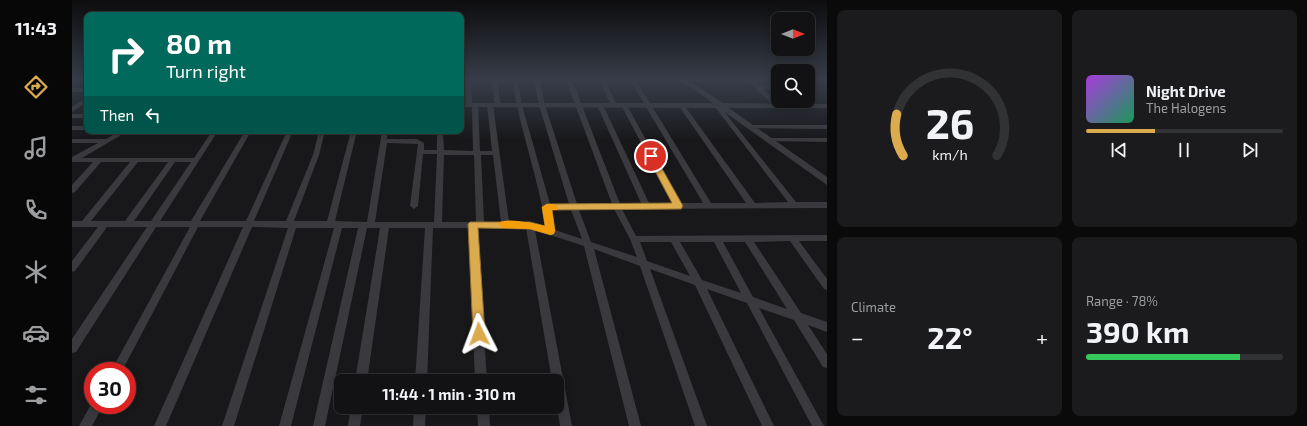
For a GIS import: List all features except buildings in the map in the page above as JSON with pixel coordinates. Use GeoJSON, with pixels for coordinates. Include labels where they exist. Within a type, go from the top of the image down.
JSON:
{"type":"FeatureCollection","features":[{"type":"Feature","properties":{"kind":"street"},"geometry":{"type":"LineString","coordinates":[[494,100],[496,153],[505,224]]}},
{"type":"Feature","properties":{"kind":"street"},"geometry":{"type":"LineString","coordinates":[[518,100],[547,207],[551,231]]}},
{"type":"Feature","properties":{"kind":"street"},"geometry":{"type":"LineString","coordinates":[[541,100],[574,208],[588,244],[634,426]]}},
{"type":"Feature","properties":{"kind":"street"},"geometry":{"type":"LineString","coordinates":[[577,100],[617,207],[634,239],[644,264],[701,426]]}},
{"type":"Feature","properties":{"kind":"street"},"geometry":{"type":"LineString","coordinates":[[612,100],[614,105]]}},
{"type":"Feature","properties":{"kind":"street"},"geometry":{"type":"LineString","coordinates":[[644,100],[709,206]]}},
{"type":"Feature","properties":{"kind":"street"},"geometry":{"type":"LineString","coordinates":[[711,100],[827,182]]}},
{"type":"Feature","properties":{"kind":"street"},"geometry":{"type":"LineString","coordinates":[[73,108],[84,101]]}},
{"type":"Feature","properties":{"kind":"street"},"geometry":{"type":"LineString","coordinates":[[481,374],[477,224],[477,153],[468,105],[771,106]]}},
{"type":"Feature","properties":{"kind":"street"},"geometry":{"type":"LineString","coordinates":[[600,105],[647,207]]}},
{"type":"Feature","properties":{"kind":"street"},"geometry":{"type":"LineString","coordinates":[[624,105],[678,206]]}},
{"type":"Feature","properties":{"kind":"street"},"geometry":{"type":"LineString","coordinates":[[682,106],[752,205]]}},
{"type":"Feature","properties":{"kind":"street"},"geometry":{"type":"LineString","coordinates":[[720,106],[794,205]]}},
{"type":"Feature","properties":{"kind":"street"},"geometry":{"type":"LineString","coordinates":[[815,106],[827,106]]}},
{"type":"Feature","properties":{"kind":"street"},"geometry":{"type":"LineString","coordinates":[[72,116],[84,116]]}},
{"type":"Feature","properties":{"kind":"street"},"geometry":{"type":"LineString","coordinates":[[750,127],[827,127]]}},
{"type":"Feature","properties":{"kind":"street"},"geometry":{"type":"LineString","coordinates":[[72,128],[84,128]]}},
{"type":"Feature","properties":{"kind":"street"},"geometry":{"type":"LineString","coordinates":[[72,160],[120,134]]}},
{"type":"Feature","properties":{"kind":"street"},"geometry":{"type":"LineString","coordinates":[[72,348],[213,134]]}},
{"type":"Feature","properties":{"kind":"street"},"geometry":{"type":"LineString","coordinates":[[121,362],[195,224],[246,134]]}},
{"type":"Feature","properties":{"kind":"street"},"geometry":{"type":"LineString","coordinates":[[160,426],[289,134]]}},
{"type":"Feature","properties":{"kind":"street"},"geometry":{"type":"LineString","coordinates":[[228,426],[291,224],[316,155],[321,134]]}},
{"type":"Feature","properties":{"kind":"street"},"geometry":{"type":"LineString","coordinates":[[285,426],[335,224],[353,134]]}},
{"type":"Feature","properties":{"kind":"street"},"geometry":{"type":"LineString","coordinates":[[319,426],[367,224],[384,134]]}},
{"type":"Feature","properties":{"kind":"street"},"geometry":{"type":"LineString","coordinates":[[422,374],[441,152],[440,134]]}},
{"type":"Feature","properties":{"kind":"street"},"geometry":{"type":"LineString","coordinates":[[72,140],[108,141]]}},
{"type":"Feature","properties":{"kind":"street"},"geometry":{"type":"LineString","coordinates":[[768,140],[827,140]]}},
{"type":"Feature","properties":{"kind":"street"},"geometry":{"type":"LineString","coordinates":[[383,141],[420,141],[414,206]]}},
{"type":"Feature","properties":{"kind":"street"},"geometry":{"type":"LineString","coordinates":[[419,152],[496,153]]}},
{"type":"Feature","properties":{"kind":"street"},"geometry":{"type":"LineString","coordinates":[[72,160],[196,160]]}},
{"type":"Feature","properties":{"kind":"street"},"geometry":{"type":"LineString","coordinates":[[73,189],[99,160]]}},
{"type":"Feature","properties":{"kind":"street"},"geometry":{"type":"LineString","coordinates":[[84,224],[136,160]]}},
{"type":"Feature","properties":{"kind":"street"},"geometry":{"type":"LineString","coordinates":[[127,224],[173,160]]}},
{"type":"Feature","properties":{"kind":"street"},"geometry":{"type":"LineString","coordinates":[[547,207],[827,205]]}},
{"type":"Feature","properties":{"kind":"street"},"geometry":{"type":"LineString","coordinates":[[72,224],[530,225],[827,327]]}},
{"type":"Feature","properties":{"kind":"street"},"geometry":{"type":"LineString","coordinates":[[73,266],[105,224]]}},
{"type":"Feature","properties":{"kind":"street"},"geometry":{"type":"LineString","coordinates":[[362,374],[385,224]]}},
{"type":"Feature","properties":{"kind":"street"},"geometry":{"type":"LineString","coordinates":[[530,225],[566,426]]}},
{"type":"Feature","properties":{"kind":"street"},"geometry":{"type":"LineString","coordinates":[[746,238],[827,363]]}},
{"type":"Feature","properties":{"kind":"street"},"geometry":{"type":"LineString","coordinates":[[792,238],[827,286]]}},
{"type":"Feature","properties":{"kind":"street"},"geometry":{"type":"LineString","coordinates":[[634,239],[827,238]]}},
{"type":"Feature","properties":{"kind":"street"},"geometry":{"type":"LineString","coordinates":[[674,239],[699,283],[768,426]]}},
{"type":"Feature","properties":{"kind":"street"},"geometry":{"type":"LineString","coordinates":[[717,239],[752,301],[818,426]]}},
{"type":"Feature","properties":{"kind":"street"},"geometry":{"type":"LineString","coordinates":[[85,426],[92,414]]}},
{"type":"Feature","properties":{"kind":"street"},"geometry":{"type":"LineString","coordinates":[[354,426],[356,414]]}},
{"type":"Feature","properties":{"kind":"street"},"geometry":{"type":"LineString","coordinates":[[419,426],[420,414]]}},
{"type":"Feature","properties":{"kind":"street"},"geometry":{"type":"LineString","coordinates":[[483,414],[484,426]]}},
{"type":"Feature","properties":{"kind":"slow traffic"},"geometry":{"type":"LineString","coordinates":[[503,224],[530,225],[551,231],[547,207],[554,207]]}},
{"type":"Feature","properties":{"kind":"route"},"geometry":{"type":"LineString","coordinates":[[479,334],[473,224],[530,225],[551,231],[547,207],[574,208],[678,206],[651,156]]}}]}
